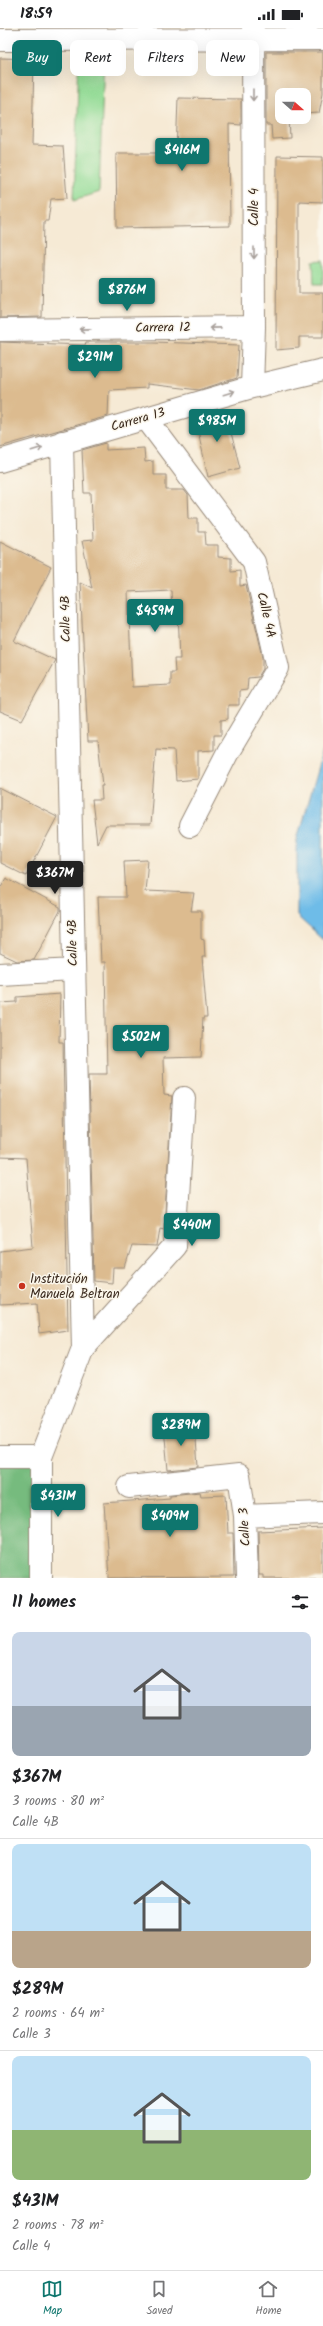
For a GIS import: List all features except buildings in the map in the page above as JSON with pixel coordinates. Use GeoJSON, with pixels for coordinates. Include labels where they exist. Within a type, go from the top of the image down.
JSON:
{"type":"FeatureCollection","features":[{"type":"Feature","properties":{"kind":"street"},"geometry":{"type":"LineString","coordinates":[[0,40],[253,34],[323,40]]}},
{"type":"Feature","properties":{"kind":"street","name":"Calle 4"},"geometry":{"type":"LineString","coordinates":[[252,387],[254,327],[253,34]]}},
{"type":"Feature","properties":{"kind":"street","name":"Carrera 12"},"geometry":{"type":"LineString","coordinates":[[0,330],[254,327]]}},
{"type":"Feature","properties":{"kind":"street","name":"Carrera 13"},"geometry":{"type":"LineString","coordinates":[[0,461],[252,387],[323,370]]}},
{"type":"Feature","properties":{"kind":"street","name":"Calle 4A"},"geometry":{"type":"LineString","coordinates":[[146,418],[254,562],[278,668],[228,752],[190,826]]}},
{"type":"Feature","properties":{"kind":"street","name":"Calle 4B"},"geometry":{"type":"LineString","coordinates":[[62,442],[83,1348]]}},
{"type":"Feature","properties":{"kind":"street"},"geometry":{"type":"LineString","coordinates":[[0,974],[74,970]]}},
{"type":"Feature","properties":{"kind":"street"},"geometry":{"type":"LineString","coordinates":[[42,1578],[41,1457],[83,1348],[175,1246],[184,1098]]}},
{"type":"Feature","properties":{"kind":"street"},"geometry":{"type":"LineString","coordinates":[[0,1457],[41,1457]]}},
{"type":"Feature","properties":{"kind":"street","name":"Calle 3"},"geometry":{"type":"LineString","coordinates":[[129,1487],[239,1476],[245,1516],[247,1578]]}},
{"type":"Feature","properties":{"kind":"street"},"geometry":{"type":"LineString","coordinates":[[245,1516],[323,1513]]}},
{"type":"Feature","properties":{"kind":"green space"},"geometry":{"type":"Polygon","coordinates":[[[78,76],[103,76],[99,192],[74,200],[78,76]]]}},
{"type":"Feature","properties":{"kind":"green space"},"geometry":{"type":"Polygon","coordinates":[[[323,260],[323,284],[314,284],[313,261],[323,260]]]}},
{"type":"Feature","properties":{"kind":"green space"},"geometry":{"type":"Polygon","coordinates":[[[40,1459],[40,1578],[0,1578],[0,1461],[40,1459]]]}},
{"type":"Feature","properties":{"kind":"water"},"geometry":{"type":"Polygon","coordinates":[[[323,750],[323,940],[297,916],[297,839],[323,750]]]}},
{"type":"Feature","properties":{"kind":"place","name":"Institución Manuela Beltran"},"geometry":{"type":"Point","coordinates":[22,1286]}}]}
